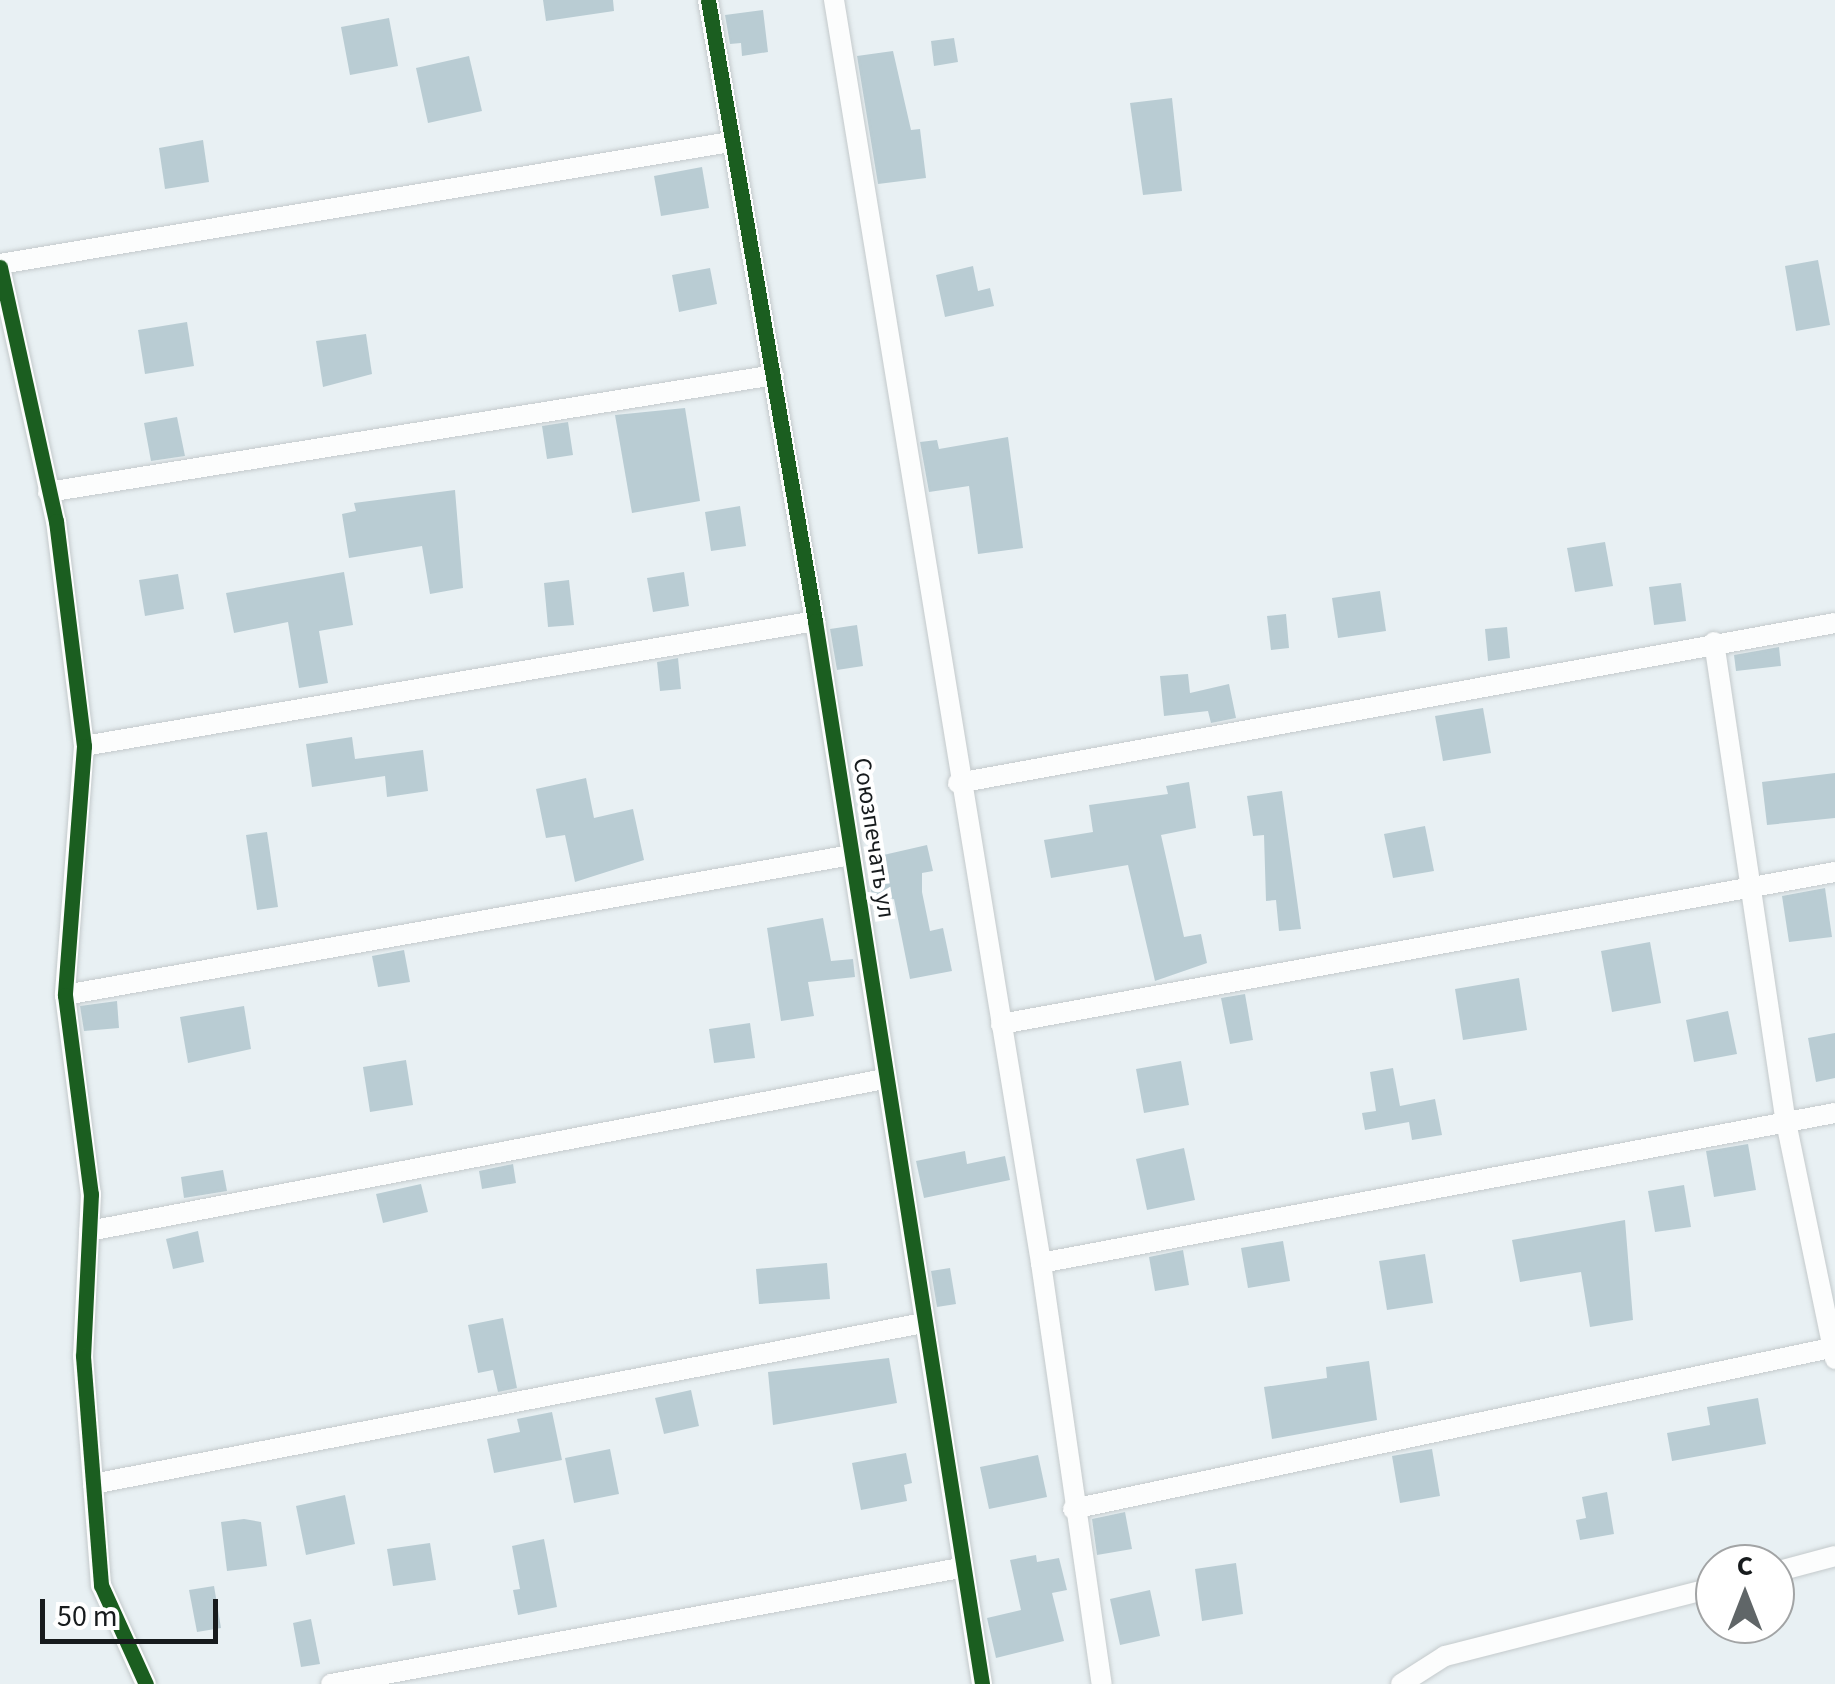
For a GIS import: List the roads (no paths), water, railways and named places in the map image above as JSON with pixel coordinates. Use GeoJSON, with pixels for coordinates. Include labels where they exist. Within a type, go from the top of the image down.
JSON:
{"type":"FeatureCollection","features":[{"type":"Feature","properties":{"kind":"street","name":"Союзпечать ул"},"geometry":{"type":"LineString","coordinates":[[708,0],[815,621],[960,1568],[982,1684]]}},
{"type":"Feature","properties":{"kind":"street"},"geometry":{"type":"LineString","coordinates":[[834,0],[958,783],[1040,1263],[1102,1684]]}},
{"type":"Feature","properties":{"kind":"street"},"geometry":{"type":"LineString","coordinates":[[146,1684],[101,1585],[83,1356],[90,1194],[65,995],[84,746],[48,492],[0,265],[730,142]]}},
{"type":"Feature","properties":{"kind":"street"},"geometry":{"type":"LineString","coordinates":[[48,492],[774,375]]}},
{"type":"Feature","properties":{"kind":"street"},"geometry":{"type":"LineString","coordinates":[[84,746],[815,621]]}},
{"type":"Feature","properties":{"kind":"street"},"geometry":{"type":"LineString","coordinates":[[958,783],[1714,642],[1835,623]]}},
{"type":"Feature","properties":{"kind":"street"},"geometry":{"type":"LineString","coordinates":[[1074,1509],[1834,1352],[1786,1122],[1756,886],[1714,642]]}},
{"type":"Feature","properties":{"kind":"street"},"geometry":{"type":"LineString","coordinates":[[65,995],[851,855]]}},
{"type":"Feature","properties":{"kind":"street"},"geometry":{"type":"LineString","coordinates":[[1001,1024],[1835,872]]}},
{"type":"Feature","properties":{"kind":"street"},"geometry":{"type":"LineString","coordinates":[[89,1232],[884,1079]]}},
{"type":"Feature","properties":{"kind":"street"},"geometry":{"type":"LineString","coordinates":[[1040,1263],[1835,1113]]}},
{"type":"Feature","properties":{"kind":"street"},"geometry":{"type":"LineString","coordinates":[[93,1484],[923,1323]]}},
{"type":"Feature","properties":{"kind":"street"},"geometry":{"type":"LineString","coordinates":[[1795,1567],[1835,1556]]}},
{"type":"Feature","properties":{"kind":"street"},"geometry":{"type":"LineString","coordinates":[[331,1684],[960,1568]]}},
{"type":"Feature","properties":{"kind":"street"},"geometry":{"type":"LineString","coordinates":[[1402,1684],[1445,1656],[1695,1592]]}}]}
